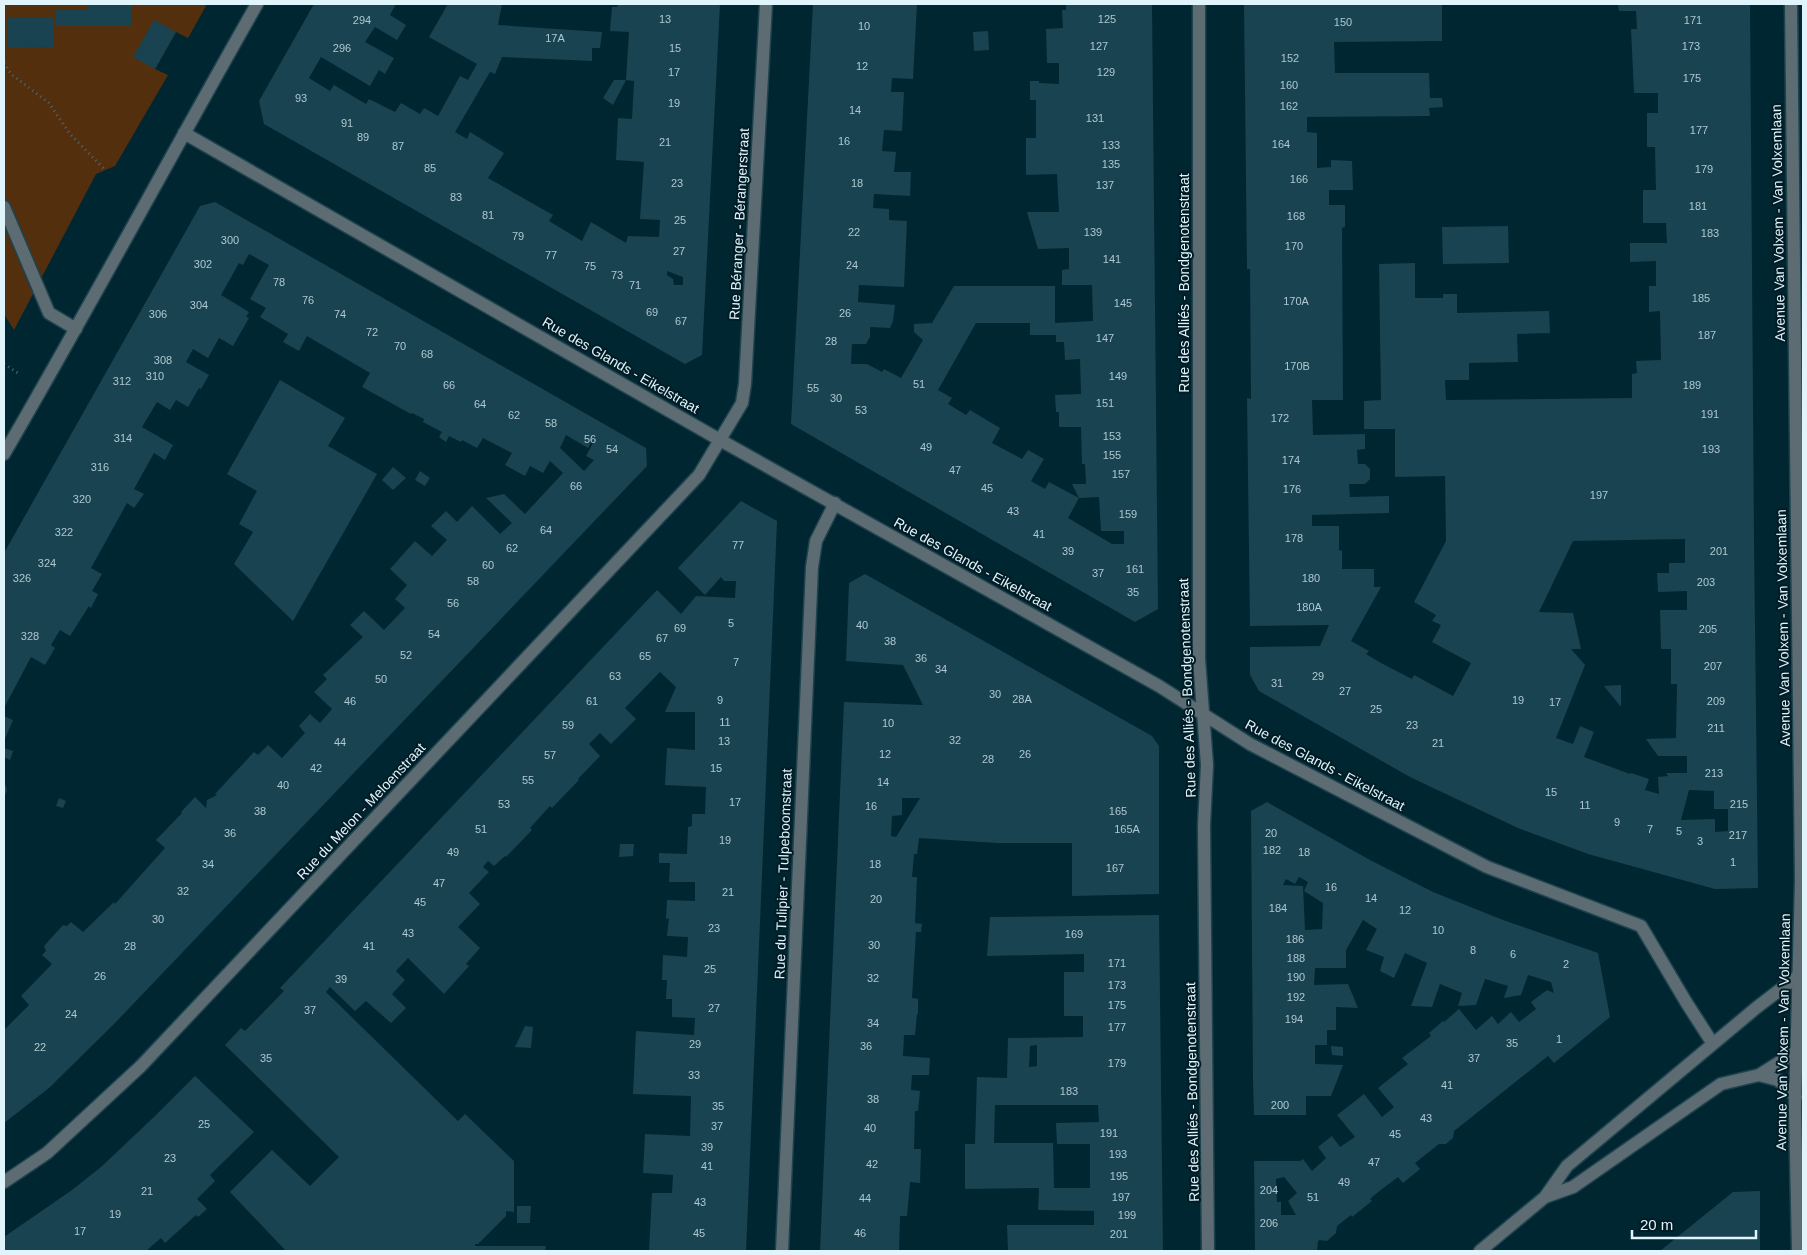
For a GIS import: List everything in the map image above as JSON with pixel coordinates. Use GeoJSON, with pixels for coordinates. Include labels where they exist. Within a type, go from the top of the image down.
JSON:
{"type":"FeatureCollection","features":[{"type":"Feature","properties":{"kind":"street"},"geometry":{"type":"LineString","coordinates":[[4,454],[76,329],[257,4]]}},
{"type":"Feature","properties":{"kind":"street","name":"Rue Béranger - Bérangerstraat"},"geometry":{"type":"LineString","coordinates":[[720,440],[742,403],[746,384],[766,4]]}},
{"type":"Feature","properties":{"kind":"street","name":"Rue des Alliés - Bondgenotenstraat"},"geometry":{"type":"LineString","coordinates":[[1199,4],[1199,659],[1207,765],[1204,826],[1208,1251]]}},
{"type":"Feature","properties":{"kind":"street","name":"Avenue Van Volxem - Van Volxemlaan"},"geometry":{"type":"LineString","coordinates":[[1791,4],[1801,872],[1800,1049],[1796,1097],[1798,1251]]}},
{"type":"Feature","properties":{"kind":"street","name":"Rue des Glands - Eikelstraat"},"geometry":{"type":"LineString","coordinates":[[184,134],[720,440],[1150,681],[1250,744],[1487,867],[1640,926],[1713,1044]]}},
{"type":"Feature","properties":{"kind":"street"},"geometry":{"type":"LineString","coordinates":[[4,207],[49,312],[76,329]]}},
{"type":"Feature","properties":{"kind":"street","name":"Rue du Melon - Meloenstraat"},"geometry":{"type":"LineString","coordinates":[[4,1182],[47,1152],[141,1066],[699,474],[720,440]]}},
{"type":"Feature","properties":{"kind":"street","name":"Rue du Tulipier - Tulpeboomstraat"},"geometry":{"type":"LineString","coordinates":[[782,1251],[812,567],[816,541],[835,503]]}},
{"type":"Feature","properties":{"kind":"street"},"geometry":{"type":"LineString","coordinates":[[1480,1251],[1545,1197],[1567,1166],[1713,1044],[1801,974]]}},
{"type":"Feature","properties":{"kind":"street"},"geometry":{"type":"LineString","coordinates":[[1545,1197],[1573,1187],[1721,1084],[1759,1075],[1800,1049]]}},
{"type":"Feature","properties":{"kind":"street"},"geometry":{"type":"LineString","coordinates":[[1759,1075],[1778,1080],[1796,1097]]}},
{"type":"Feature","properties":{"kind":"path"},"geometry":{"type":"LineString","coordinates":[[4,63],[11,74],[49,103],[70,134],[105,170]]}},
{"type":"Feature","properties":{"kind":"shaded area"},"geometry":{"type":"Polygon","coordinates":[[[4,4],[207,4],[188,38],[176,32],[155,69],[168,75],[115,166],[96,174],[14,330],[4,314],[4,4]]]}},
{"type":"Feature","properties":{"kind":"building"},"geometry":{"type":"Polygon","coordinates":[[[87,4],[131,4],[131,26],[56,26],[56,10],[87,10],[87,4]]]}},
{"type":"Feature","properties":{"kind":"building"},"geometry":{"type":"Polygon","coordinates":[[[314,4],[396,4],[390,15],[406,25],[397,40],[375,27],[365,42],[394,58],[385,74],[379,70],[370,86],[321,57],[309,78],[330,91],[334,85],[366,104],[369,99],[395,112],[401,103],[420,114],[424,108],[438,116],[460,76],[468,80],[477,64],[429,37],[448,4],[502,4],[498,25],[602,32],[600,48],[592,48],[592,61],[502,57],[495,74],[490,72],[455,132],[467,139],[470,132],[504,153],[488,178],[553,215],[549,221],[582,241],[591,222],[626,243],[628,236],[659,237],[660,220],[640,219],[644,162],[616,160],[618,118],[632,119],[634,81],[626,80],[629,32],[610,31],[612,7],[617,7],[618,4],[720,4],[702,355],[685,364],[264,124],[259,101],[314,4]],[[667,271],[667,275],[673,279],[674,285],[683,285],[683,277],[667,271]]]}},
{"type":"Feature","properties":{"kind":"building"},"geometry":{"type":"Polygon","coordinates":[[[813,4],[917,4],[913,79],[892,78],[891,92],[904,92],[902,131],[884,130],[882,151],[896,152],[894,172],[911,172],[910,196],[874,194],[873,208],[889,209],[889,220],[907,221],[904,287],[859,285],[858,302],[895,305],[890,328],[870,327],[870,337],[866,344],[852,344],[851,364],[867,364],[882,372],[884,369],[901,378],[923,340],[914,332],[914,324],[932,323],[954,286],[1055,286],[1055,323],[1093,321],[1092,285],[1062,285],[1062,270],[1069,269],[1069,248],[1038,249],[1027,212],[1059,212],[1057,174],[1026,175],[1026,138],[1036,138],[1036,100],[1030,100],[1030,81],[1059,84],[1059,63],[1047,63],[1046,29],[1063,28],[1062,10],[1066,10],[1066,4],[1152,4],[1158,609],[1135,622],[791,424],[813,4]],[[976,323],[938,390],[952,398],[948,404],[966,415],[970,410],[1000,428],[992,443],[1022,459],[1028,450],[1044,459],[1031,481],[1045,489],[1049,482],[1079,498],[1072,484],[1086,484],[1085,464],[1082,464],[1081,427],[1059,427],[1059,412],[1056,412],[1055,395],[1081,394],[1080,359],[1065,360],[1064,342],[1056,342],[1056,335],[1030,335],[1030,323],[976,323]],[[1099,497],[1079,498],[1068,518],[1112,544],[1124,544],[1124,531],[1101,531],[1099,497]]]}},
{"type":"Feature","properties":{"kind":"building"},"geometry":{"type":"Polygon","coordinates":[[[1244,4],[1442,4],[1442,41],[1334,42],[1335,73],[1429,73],[1430,98],[1442,98],[1443,107],[1429,108],[1430,116],[1307,117],[1307,132],[1317,133],[1317,168],[1331,167],[1331,160],[1352,161],[1353,190],[1329,190],[1329,205],[1345,205],[1345,227],[1342,228],[1343,400],[1312,400],[1313,435],[1365,434],[1365,449],[1357,450],[1358,464],[1365,464],[1370,469],[1370,479],[1365,484],[1349,484],[1350,497],[1389,496],[1389,513],[1312,515],[1312,526],[1339,526],[1339,550],[1342,551],[1342,569],[1374,569],[1374,587],[1381,587],[1351,641],[1369,651],[1366,654],[1381,663],[1412,679],[1414,675],[1453,696],[1471,663],[1432,642],[1441,625],[1432,621],[1436,615],[1414,602],[1446,541],[1445,476],[1395,477],[1395,429],[1364,429],[1364,401],[1381,400],[1379,264],[1415,263],[1415,298],[1443,298],[1443,294],[1457,294],[1457,313],[1549,311],[1550,333],[1517,334],[1518,362],[1469,363],[1469,380],[1445,380],[1446,400],[1632,398],[1632,374],[1637,373],[1636,361],[1661,360],[1660,311],[1649,312],[1649,286],[1656,286],[1656,261],[1630,262],[1630,243],[1667,243],[1666,223],[1643,223],[1643,190],[1656,190],[1655,147],[1647,147],[1647,113],[1658,113],[1658,93],[1634,93],[1631,29],[1637,29],[1636,11],[1619,11],[1618,4],[1750,4],[1758,888],[1715,889],[1588,854],[1518,828],[1410,777],[1259,691],[1250,675],[1250,647],[1320,646],[1329,625],[1250,626],[1247,398],[1251,399],[1250,269],[1247,269],[1244,4]],[[1685,539],[1573,541],[1539,612],[1573,613],[1581,649],[1571,649],[1585,665],[1556,738],[1573,744],[1580,726],[1594,732],[1584,757],[1649,779],[1645,790],[1659,794],[1658,777],[1668,776],[1666,773],[1687,773],[1687,756],[1658,756],[1646,739],[1676,738],[1677,684],[1671,684],[1671,649],[1661,649],[1660,610],[1687,610],[1687,591],[1658,592],[1657,573],[1669,573],[1669,563],[1685,563],[1685,539]],[[1689,790],[1681,820],[1715,819],[1715,832],[1728,831],[1728,809],[1714,809],[1714,791],[1689,790]]]}},
{"type":"Feature","properties":{"kind":"building"},"geometry":{"type":"Polygon","coordinates":[[[8,18],[53,18],[53,47],[8,48],[8,18]]]}},
{"type":"Feature","properties":{"kind":"building"},"geometry":{"type":"Polygon","coordinates":[[[154,20],[176,32],[155,69],[133,57],[154,20]]]}},
{"type":"Feature","properties":{"kind":"building"},"geometry":{"type":"Polygon","coordinates":[[[988,31],[989,50],[974,51],[973,32],[988,31]]]}},
{"type":"Feature","properties":{"kind":"building"},"geometry":{"type":"Polygon","coordinates":[[[614,80],[626,80],[613,105],[603,98],[614,80]]]}},
{"type":"Feature","properties":{"kind":"building"},"geometry":{"type":"Polygon","coordinates":[[[215,202],[646,448],[647,466],[115,1023],[49,1088],[4,1123],[4,1030],[29,1005],[21,996],[52,964],[42,955],[46,951],[44,946],[63,925],[67,926],[71,922],[83,932],[114,902],[115,904],[165,848],[156,840],[195,797],[206,808],[207,800],[217,795],[215,794],[254,752],[258,755],[268,745],[282,758],[305,733],[299,726],[310,714],[320,723],[332,709],[314,692],[327,679],[323,675],[363,637],[350,625],[364,611],[384,630],[405,608],[395,599],[407,585],[390,569],[415,541],[432,556],[447,540],[431,526],[446,511],[457,522],[472,506],[500,534],[512,523],[486,498],[504,494],[525,514],[563,473],[550,461],[543,473],[530,466],[525,476],[505,465],[512,453],[483,438],[477,448],[449,436],[446,442],[439,437],[442,432],[423,422],[424,419],[411,414],[362,387],[370,373],[307,336],[299,351],[283,342],[288,334],[260,317],[266,308],[250,299],[269,265],[249,254],[243,265],[239,263],[221,295],[249,312],[246,317],[249,318],[233,346],[219,338],[208,358],[193,349],[186,362],[209,375],[188,407],[176,400],[170,410],[157,402],[142,427],[173,445],[165,460],[154,453],[134,489],[144,494],[134,508],[127,503],[91,568],[102,574],[92,591],[98,594],[91,608],[89,606],[70,636],[60,630],[51,645],[55,648],[45,665],[31,657],[4,708],[4,553],[200,206],[215,202]],[[566,435],[560,448],[584,471],[594,460],[586,456],[593,443],[591,442],[588,448],[566,435]]]}},
{"type":"Feature","properties":{"kind":"building"},"geometry":{"type":"Polygon","coordinates":[[[1508,226],[1509,263],[1443,264],[1442,227],[1508,226]]]}},
{"type":"Feature","properties":{"kind":"building"},"geometry":{"type":"Polygon","coordinates":[[[280,380],[345,418],[328,446],[377,474],[293,621],[234,564],[253,532],[239,524],[257,491],[227,474],[280,380]]]}},
{"type":"Feature","properties":{"kind":"building"},"geometry":{"type":"Polygon","coordinates":[[[393,467],[406,478],[393,490],[382,480],[393,467]]]}},
{"type":"Feature","properties":{"kind":"building"},"geometry":{"type":"Polygon","coordinates":[[[420,471],[430,478],[425,486],[415,480],[420,471]]]}},
{"type":"Feature","properties":{"kind":"building"},"geometry":{"type":"Polygon","coordinates":[[[741,501],[777,521],[746,1251],[649,1251],[652,1193],[672,1193],[673,1175],[643,1173],[645,1134],[690,1136],[691,1096],[633,1094],[636,1031],[694,1035],[695,1018],[672,1017],[672,999],[666,999],[667,980],[662,980],[663,955],[687,957],[688,937],[667,936],[669,918],[666,919],[667,900],[695,901],[695,882],[669,882],[670,863],[659,863],[659,853],[687,854],[688,827],[692,826],[692,814],[705,814],[706,787],[665,785],[667,748],[695,750],[695,712],[665,712],[676,687],[660,672],[625,708],[636,719],[611,744],[600,733],[589,744],[600,756],[552,808],[550,806],[530,828],[532,830],[506,857],[494,866],[488,861],[483,867],[489,872],[469,893],[480,904],[458,927],[480,948],[466,964],[469,966],[444,994],[408,958],[396,971],[405,980],[392,994],[406,1008],[391,1023],[366,1001],[355,1011],[330,987],[326,992],[458,1121],[465,1114],[514,1161],[514,1212],[506,1211],[506,1216],[475,1246],[546,1246],[545,1251],[286,1251],[230,1192],[272,1150],[310,1186],[339,1157],[225,1045],[241,1028],[245,1031],[284,991],[280,988],[657,590],[681,614],[696,596],[735,598],[736,581],[724,581],[721,577],[705,595],[678,568],[741,501]]]}},
{"type":"Feature","properties":{"kind":"building"},"geometry":{"type":"Polygon","coordinates":[[[865,574],[1152,736],[1159,746],[1159,894],[1072,896],[1072,843],[997,843],[919,838],[917,854],[914,854],[912,877],[917,877],[915,923],[922,924],[921,932],[916,932],[912,998],[918,999],[918,1014],[915,1035],[904,1035],[903,1056],[930,1058],[929,1075],[912,1075],[911,1090],[920,1091],[918,1111],[915,1111],[914,1149],[921,1149],[920,1183],[910,1182],[907,1216],[900,1216],[899,1251],[820,1251],[844,702],[923,705],[903,665],[846,661],[849,583],[865,574]],[[902,798],[902,815],[892,816],[891,836],[896,837],[920,798],[902,798]]]}},
{"type":"Feature","properties":{"kind":"building"},"geometry":{"type":"Polygon","coordinates":[[[1621,685],[1621,707],[1604,686],[1621,685]]]}},
{"type":"Feature","properties":{"kind":"building"},"geometry":{"type":"Polygon","coordinates":[[[4,716],[13,720],[4,741],[4,716]]]}},
{"type":"Feature","properties":{"kind":"building"},"geometry":{"type":"Polygon","coordinates":[[[4,748],[13,751],[10,760],[4,757],[4,748]]]}},
{"type":"Feature","properties":{"kind":"building"},"geometry":{"type":"Polygon","coordinates":[[[4,781],[7,790],[4,798],[4,781]]]}},
{"type":"Feature","properties":{"kind":"building"},"geometry":{"type":"Polygon","coordinates":[[[59,798],[66,801],[63,808],[56,806],[59,798]]]}},
{"type":"Feature","properties":{"kind":"building"},"geometry":{"type":"Polygon","coordinates":[[[1267,802],[1370,860],[1433,892],[1503,920],[1598,953],[1610,1017],[1554,1063],[1548,1056],[1454,1131],[1453,1138],[1446,1144],[1439,1144],[1415,1163],[1420,1169],[1403,1183],[1398,1177],[1370,1199],[1372,1201],[1337,1226],[1336,1233],[1327,1241],[1319,1240],[1317,1251],[1255,1251],[1254,1161],[1300,1161],[1303,1159],[1312,1171],[1326,1158],[1318,1147],[1332,1136],[1340,1147],[1355,1137],[1337,1115],[1364,1094],[1382,1117],[1394,1107],[1378,1088],[1408,1064],[1402,1058],[1431,1036],[1429,1033],[1459,1009],[1476,1030],[1492,1016],[1498,1024],[1511,1012],[1519,1022],[1536,1009],[1531,1002],[1547,990],[1554,993],[1551,982],[1528,975],[1521,995],[1504,998],[1508,986],[1485,979],[1476,1005],[1458,1006],[1462,993],[1440,984],[1432,1007],[1411,1006],[1427,963],[1405,953],[1394,978],[1380,971],[1384,957],[1366,950],[1377,929],[1363,920],[1346,950],[1346,968],[1315,968],[1314,985],[1348,984],[1358,1008],[1336,1007],[1336,1030],[1327,1030],[1327,1045],[1315,1045],[1315,1064],[1343,1065],[1331,1096],[1306,1096],[1306,1115],[1254,1115],[1251,811],[1267,802]],[[1299,877],[1295,884],[1286,879],[1283,885],[1303,886],[1305,930],[1322,929],[1323,903],[1304,891],[1308,882],[1299,877]],[[1284,1177],[1276,1179],[1277,1202],[1281,1202],[1281,1215],[1296,1215],[1288,1201],[1297,1193],[1284,1177]]]}},
{"type":"Feature","properties":{"kind":"building"},"geometry":{"type":"Polygon","coordinates":[[[620,844],[634,844],[633,856],[619,857],[620,844]]]}},
{"type":"Feature","properties":{"kind":"building"},"geometry":{"type":"Polygon","coordinates":[[[1159,915],[1163,1251],[1008,1251],[1007,1225],[1094,1225],[1094,1211],[1038,1210],[1039,1188],[965,1189],[965,1144],[975,1144],[977,1077],[1007,1078],[1008,1038],[1083,1037],[1083,1016],[1064,1016],[1064,972],[1084,972],[1084,954],[987,956],[990,917],[1159,915]],[[1037,1045],[1030,1046],[1029,1067],[1037,1066],[1037,1045]],[[995,1105],[994,1143],[1053,1143],[1054,1188],[1090,1188],[1090,1144],[1057,1144],[1056,1123],[1099,1122],[1098,1105],[995,1105]]]}},
{"type":"Feature","properties":{"kind":"building"},"geometry":{"type":"Polygon","coordinates":[[[525,1026],[533,1027],[531,1048],[515,1047],[525,1026]]]}},
{"type":"Feature","properties":{"kind":"building"},"geometry":{"type":"Polygon","coordinates":[[[1331,1046],[1343,1047],[1343,1056],[1332,1055],[1331,1046]]]}},
{"type":"Feature","properties":{"kind":"building"},"geometry":{"type":"Polygon","coordinates":[[[195,1076],[254,1132],[210,1175],[215,1181],[197,1199],[207,1209],[198,1217],[196,1215],[165,1243],[161,1238],[146,1251],[4,1251],[4,1237],[72,1190],[101,1167],[195,1076]]]}},
{"type":"Feature","properties":{"kind":"building"},"geometry":{"type":"Polygon","coordinates":[[[1760,1191],[1760,1251],[1660,1251],[1733,1192],[1760,1191]]]}},
{"type":"Feature","properties":{"kind":"building"},"geometry":{"type":"Polygon","coordinates":[[[517,1206],[531,1206],[530,1223],[517,1223],[517,1206]]]}}]}
